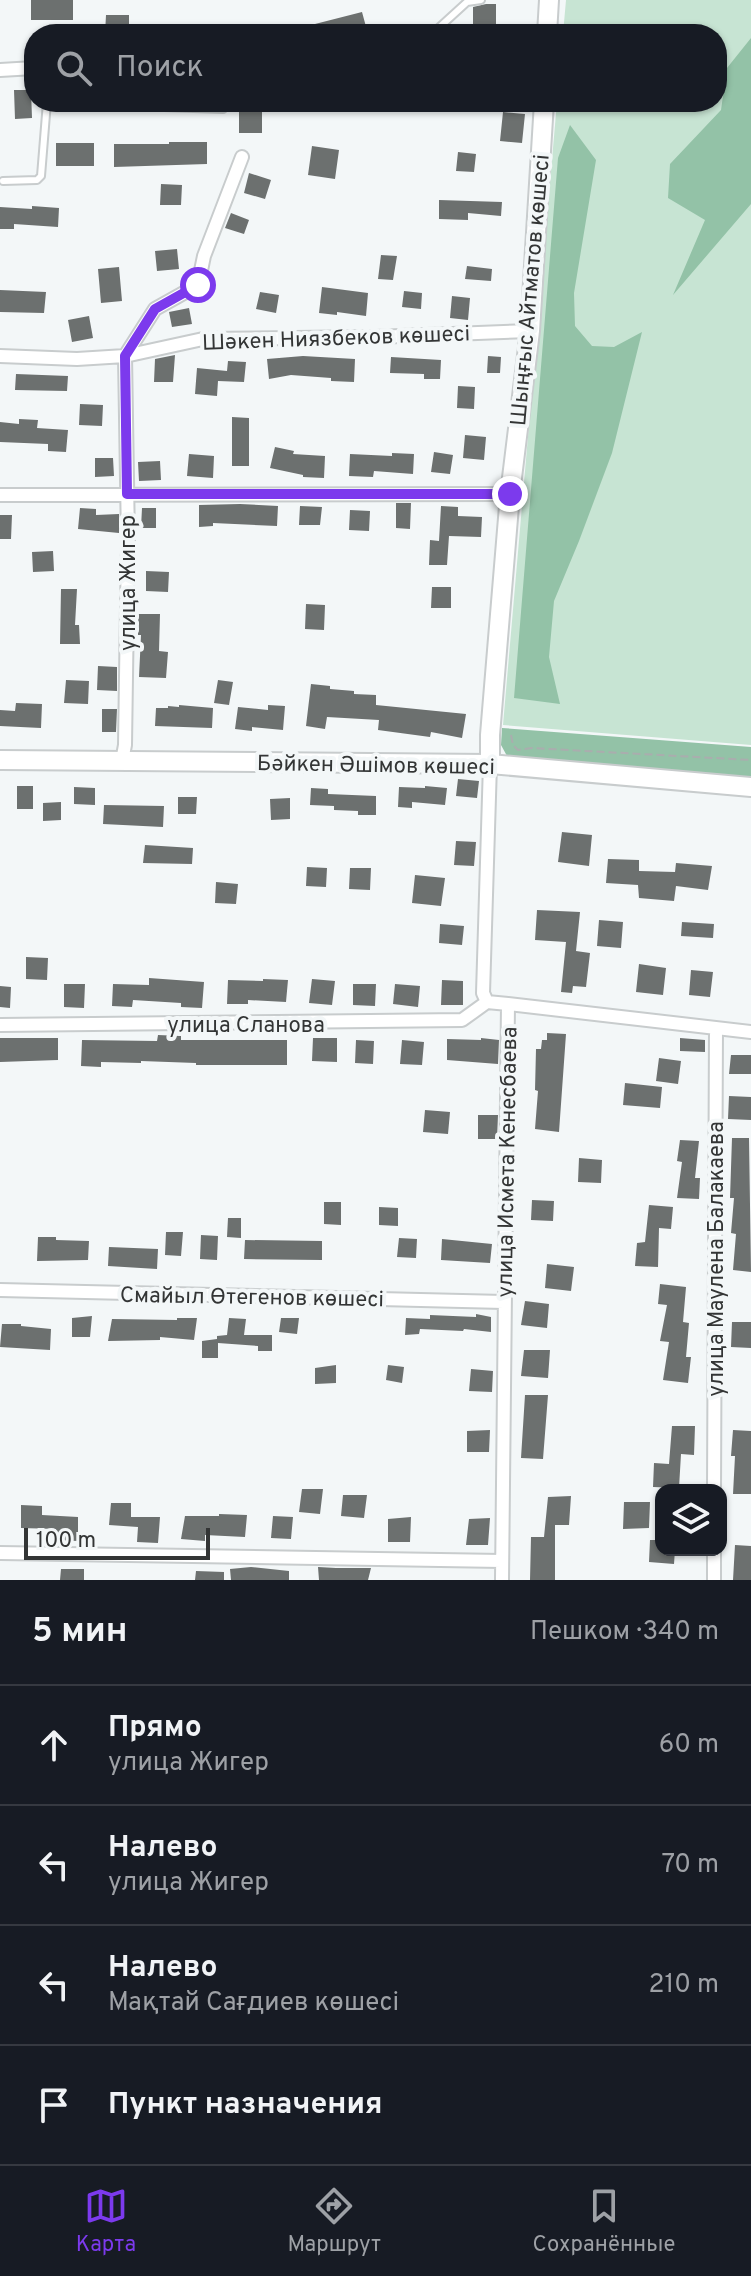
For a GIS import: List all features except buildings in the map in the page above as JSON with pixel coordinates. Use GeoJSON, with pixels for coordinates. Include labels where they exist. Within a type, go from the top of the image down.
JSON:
{"type":"FeatureCollection","features":[{"type":"Feature","properties":{"kind":"main road"},"geometry":{"type":"LineString","coordinates":[[548,24],[549,0]]}},
{"type":"Feature","properties":{"kind":"main road","name":"Шыңғыс Айтматов көшесі"},"geometry":{"type":"LineString","coordinates":[[490,764],[510,494],[530,331],[543,112]]}},
{"type":"Feature","properties":{"kind":"main road","name":"Бәйкен Әшімов көшесі"},"geometry":{"type":"LineString","coordinates":[[0,760],[490,764],[751,787]]}},
{"type":"Feature","properties":{"kind":"street"},"geometry":{"type":"LineString","coordinates":[[0,70],[24,69]]}},
{"type":"Feature","properties":{"kind":"street"},"geometry":{"type":"LineString","coordinates":[[125,356],[155,309],[198,285],[204,256],[242,157]]}},
{"type":"Feature","properties":{"kind":"street","name":"Шәкен Ниязбеков көшесі"},"geometry":{"type":"LineString","coordinates":[[0,356],[77,359],[125,356],[203,339],[530,331]]}},
{"type":"Feature","properties":{"kind":"street","name":"улица Жигер"},"geometry":{"type":"LineString","coordinates":[[122,761],[125,745],[127,494],[125,356]]}},
{"type":"Feature","properties":{"kind":"street"},"geometry":{"type":"LineString","coordinates":[[0,495],[510,494]]}},
{"type":"Feature","properties":{"kind":"street","name":"улица Исмета Кенесбаева"},"geometry":{"type":"LineString","coordinates":[[490,764],[483,993],[487,1002],[508,1004],[502,1580]]}},
{"type":"Feature","properties":{"kind":"street","name":"улица Сланова"},"geometry":{"type":"LineString","coordinates":[[0,1025],[462,1020],[487,1002]]}},
{"type":"Feature","properties":{"kind":"street"},"geometry":{"type":"LineString","coordinates":[[508,1004],[751,1032]]}},
{"type":"Feature","properties":{"kind":"street","name":"улица Маулена Балакаева"},"geometry":{"type":"LineString","coordinates":[[714,1484],[716,1028]]}},
{"type":"Feature","properties":{"kind":"street","name":"Смайыл Өтегенов көшесі"},"geometry":{"type":"LineString","coordinates":[[0,1290],[504,1302]]}},
{"type":"Feature","properties":{"kind":"street"},"geometry":{"type":"LineString","coordinates":[[0,1553],[502,1561]]}},
{"type":"Feature","properties":{"kind":"street"},"geometry":{"type":"LineString","coordinates":[[714,1556],[714,1580]]}},
{"type":"Feature","properties":{"kind":"lane"},"geometry":{"type":"LineString","coordinates":[[443,24],[467,2],[481,0]]}},
{"type":"Feature","properties":{"kind":"lane"},"geometry":{"type":"LineString","coordinates":[[3,181],[37,180],[41,176],[46,112]]}},
{"type":"Feature","properties":{"kind":"path"},"geometry":{"type":"LineString","coordinates":[[511,735],[513,745],[518,750],[532,748],[751,760]]}},
{"type":"Feature","properties":{"kind":"green space"},"geometry":{"type":"Polygon","coordinates":[[[566,0],[751,0],[751,745],[503,725],[556,112],[727,112],[727,24],[564,24],[566,0]]]}},
{"type":"Feature","properties":{"kind":"green space"},"geometry":{"type":"Polygon","coordinates":[[[751,38],[751,204],[673,295],[705,220],[668,198],[670,164],[719,112],[727,112],[727,68],[751,38]]]}},
{"type":"Feature","properties":{"kind":"green space"},"geometry":{"type":"Polygon","coordinates":[[[570,125],[596,160],[574,293],[575,326],[592,346],[614,347],[642,332],[612,453],[554,601],[549,657],[560,704],[514,698],[558,158],[570,125]]]}},
{"type":"Feature","properties":{"kind":"green space"},"geometry":{"type":"Polygon","coordinates":[[[502,728],[751,747],[751,777],[525,760],[507,756],[501,745],[502,728]]]}},
{"type":"Feature","properties":{"kind":"route"},"geometry":{"type":"LineString","coordinates":[[198,285],[155,309],[125,356],[127,494],[510,494]]}}]}
